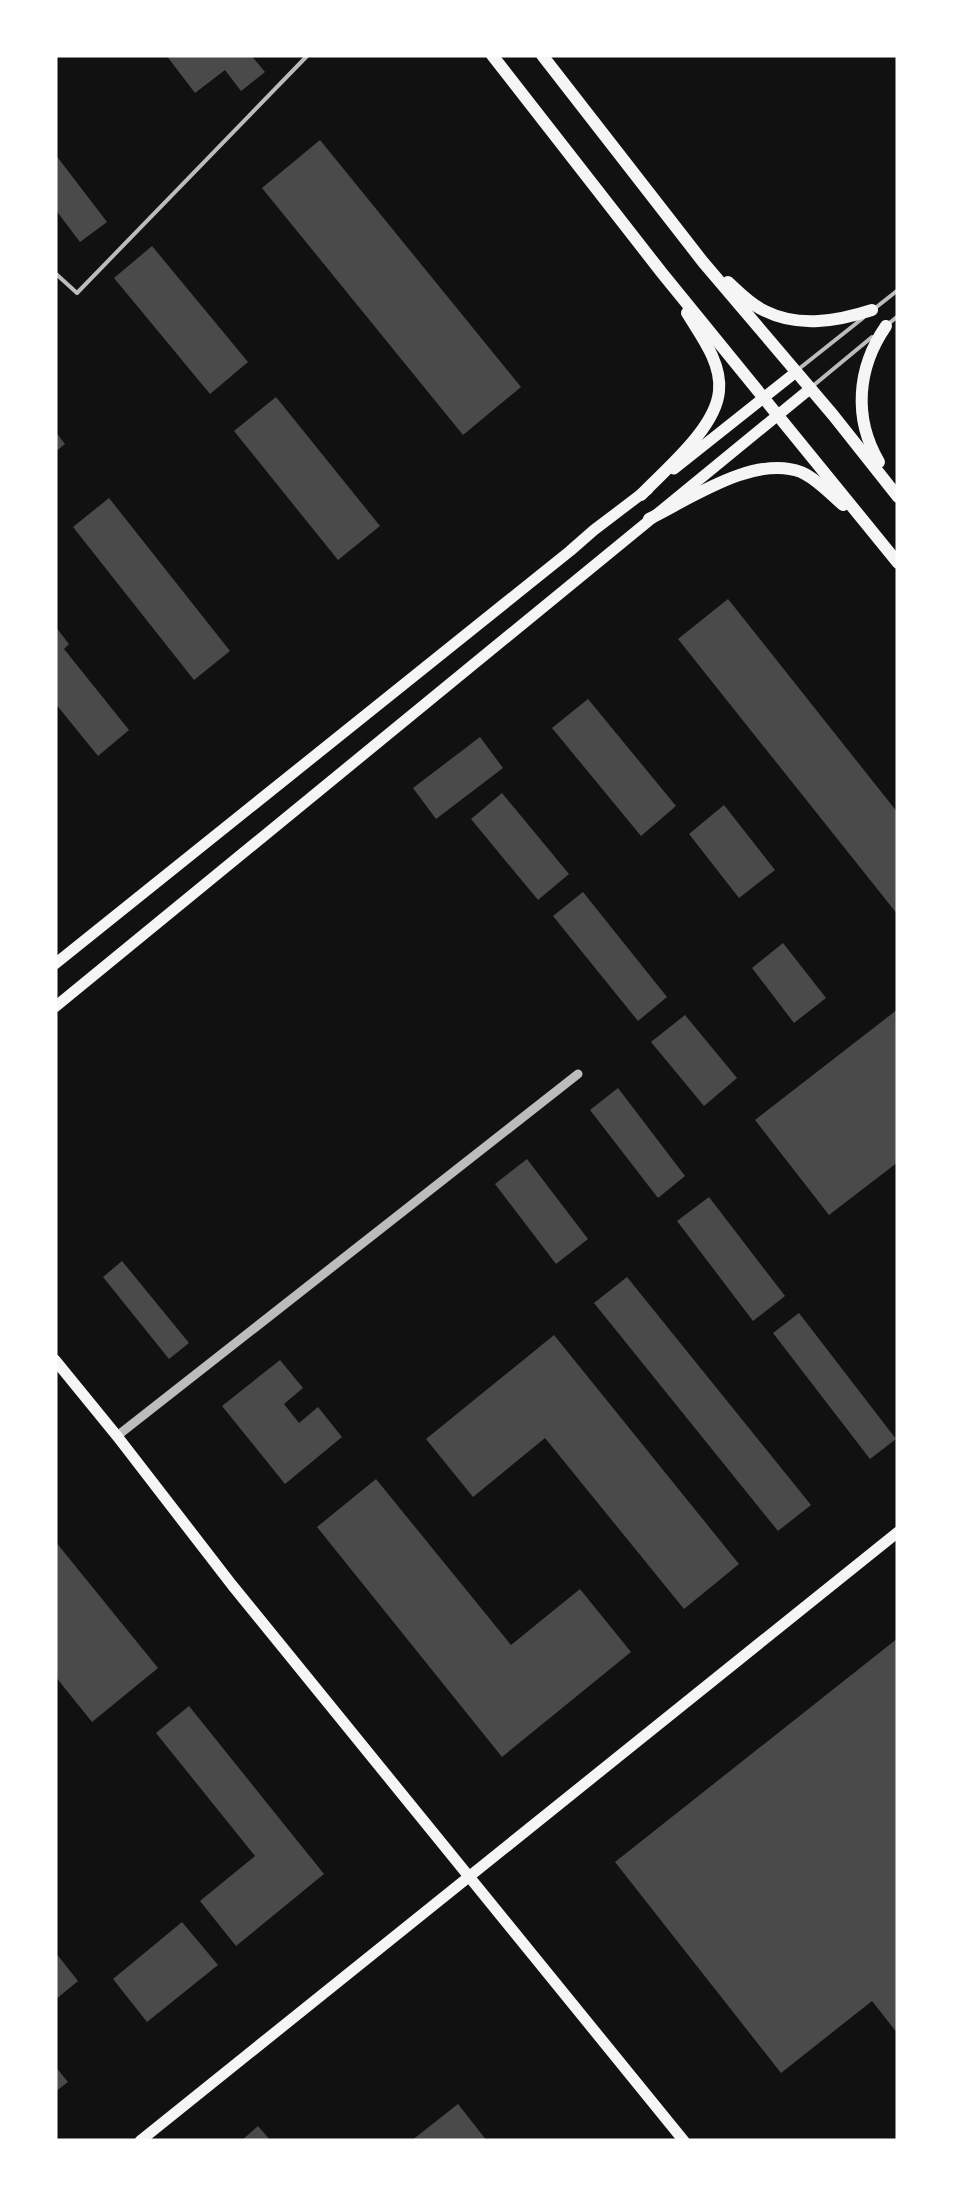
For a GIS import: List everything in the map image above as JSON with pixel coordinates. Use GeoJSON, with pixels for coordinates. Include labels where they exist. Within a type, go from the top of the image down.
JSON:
{"type":"FeatureCollection","features":[{"type":"Feature","properties":{"kind":"main road"},"geometry":{"type":"LineString","coordinates":[[492,55],[662,273],[898,563]]}},
{"type":"Feature","properties":{"kind":"main road"},"geometry":{"type":"LineString","coordinates":[[542,55],[703,262],[898,496]]}},
{"type":"Feature","properties":{"kind":"main road"},"geometry":{"type":"LineString","coordinates":[[703,262],[762,310],[782,318],[829,321],[872,310]]}},
{"type":"Feature","properties":{"kind":"main road"},"geometry":{"type":"LineString","coordinates":[[641,495],[702,430],[720,390],[709,348],[662,273]]}},
{"type":"Feature","properties":{"kind":"main road"},"geometry":{"type":"LineString","coordinates":[[886,326],[876,341],[862,382],[861,410],[872,450],[898,496]]}},
{"type":"Feature","properties":{"kind":"main road"},"geometry":{"type":"LineString","coordinates":[[55,964],[796,372]]}},
{"type":"Feature","properties":{"kind":"main road"},"geometry":{"type":"LineString","coordinates":[[55,1006],[810,388]]}},
{"type":"Feature","properties":{"kind":"main road"},"geometry":{"type":"LineString","coordinates":[[649,518],[734,478],[769,467],[805,474],[870,528]]}},
{"type":"Feature","properties":{"kind":"main road"},"geometry":{"type":"LineString","coordinates":[[55,1360],[232,1585],[684,2141]]}},
{"type":"Feature","properties":{"kind":"main road"},"geometry":{"type":"LineString","coordinates":[[140,2141],[898,1532]]}},
{"type":"Feature","properties":{"kind":"street"},"geometry":{"type":"LineString","coordinates":[[116,1436],[578,1074]]}},
{"type":"Feature","properties":{"kind":"lane"},"geometry":{"type":"LineString","coordinates":[[55,273],[76,293],[308,55]]}},
{"type":"Feature","properties":{"kind":"lane"},"geometry":{"type":"LineString","coordinates":[[796,372],[898,290]]}},
{"type":"Feature","properties":{"kind":"lane"},"geometry":{"type":"LineString","coordinates":[[810,388],[898,316]]}},
{"type":"Feature","properties":{"kind":"building"},"geometry":{"type":"Polygon","coordinates":[[[166,55],[251,55],[265,72],[241,91],[225,70],[195,93],[166,55]]]}},
{"type":"Feature","properties":{"kind":"building"},"geometry":{"type":"Polygon","coordinates":[[[320,140],[521,387],[463,435],[262,188],[320,140]]]}},
{"type":"Feature","properties":{"kind":"building"},"geometry":{"type":"Polygon","coordinates":[[[55,154],[107,222],[80,242],[55,209],[55,154]]]}},
{"type":"Feature","properties":{"kind":"building"},"geometry":{"type":"Polygon","coordinates":[[[152,246],[248,362],[210,394],[114,278],[152,246]]]}},
{"type":"Feature","properties":{"kind":"building"},"geometry":{"type":"Polygon","coordinates":[[[276,397],[380,526],[338,560],[234,431],[276,397]]]}},
{"type":"Feature","properties":{"kind":"building"},"geometry":{"type":"Polygon","coordinates":[[[55,431],[65,444],[55,452],[55,431]]]}},
{"type":"Feature","properties":{"kind":"building"},"geometry":{"type":"Polygon","coordinates":[[[109,498],[230,651],[194,680],[73,527],[109,498]]]}},
{"type":"Feature","properties":{"kind":"building"},"geometry":{"type":"Polygon","coordinates":[[[728,599],[898,813],[898,915],[678,639],[728,599]]]}},
{"type":"Feature","properties":{"kind":"building"},"geometry":{"type":"Polygon","coordinates":[[[55,626],[69,644],[64,649],[129,730],[98,756],[55,703],[55,626]]]}},
{"type":"Feature","properties":{"kind":"building"},"geometry":{"type":"Polygon","coordinates":[[[588,699],[676,806],[641,836],[552,728],[588,699]]]}},
{"type":"Feature","properties":{"kind":"building"},"geometry":{"type":"Polygon","coordinates":[[[480,737],[503,768],[436,819],[413,788],[480,737]]]}},
{"type":"Feature","properties":{"kind":"building"},"geometry":{"type":"Polygon","coordinates":[[[502,793],[569,874],[538,900],[471,819],[502,793]]]}},
{"type":"Feature","properties":{"kind":"building"},"geometry":{"type":"Polygon","coordinates":[[[724,805],[775,870],[739,898],[689,834],[724,805]]]}},
{"type":"Feature","properties":{"kind":"building"},"geometry":{"type":"Polygon","coordinates":[[[583,892],[667,997],[638,1021],[553,916],[583,892]]]}},
{"type":"Feature","properties":{"kind":"building"},"geometry":{"type":"Polygon","coordinates":[[[783,943],[826,998],[794,1023],[752,968],[783,943]]]}},
{"type":"Feature","properties":{"kind":"building"},"geometry":{"type":"Polygon","coordinates":[[[898,1009],[898,1162],[829,1215],[755,1120],[898,1009]]]}},
{"type":"Feature","properties":{"kind":"building"},"geometry":{"type":"Polygon","coordinates":[[[685,1015],[737,1078],[704,1106],[651,1042],[685,1015]]]}},
{"type":"Feature","properties":{"kind":"building"},"geometry":{"type":"Polygon","coordinates":[[[618,1088],[685,1176],[658,1198],[590,1110],[618,1088]]]}},
{"type":"Feature","properties":{"kind":"building"},"geometry":{"type":"Polygon","coordinates":[[[527,1159],[588,1239],[556,1264],[495,1184],[527,1159]]]}},
{"type":"Feature","properties":{"kind":"building"},"geometry":{"type":"Polygon","coordinates":[[[709,1197],[785,1296],[753,1321],[677,1221],[709,1197]]]}},
{"type":"Feature","properties":{"kind":"building"},"geometry":{"type":"Polygon","coordinates":[[[122,1261],[189,1343],[169,1359],[103,1277],[122,1261]]]}},
{"type":"Feature","properties":{"kind":"building"},"geometry":{"type":"Polygon","coordinates":[[[627,1277],[811,1505],[778,1531],[594,1303],[627,1277]]]}},
{"type":"Feature","properties":{"kind":"building"},"geometry":{"type":"Polygon","coordinates":[[[799,1313],[896,1439],[870,1459],[773,1333],[799,1313]]]}},
{"type":"Feature","properties":{"kind":"building"},"geometry":{"type":"Polygon","coordinates":[[[554,1335],[739,1564],[684,1609],[545,1438],[473,1497],[426,1439],[554,1335]]]}},
{"type":"Feature","properties":{"kind":"building"},"geometry":{"type":"Polygon","coordinates":[[[280,1360],[303,1388],[284,1404],[299,1423],[318,1407],[342,1437],[285,1484],[222,1406],[280,1360]]]}},
{"type":"Feature","properties":{"kind":"building"},"geometry":{"type":"Polygon","coordinates":[[[376,1479],[511,1645],[580,1589],[631,1652],[502,1757],[317,1527],[376,1479]]]}},
{"type":"Feature","properties":{"kind":"building"},"geometry":{"type":"Polygon","coordinates":[[[55,1541],[158,1668],[92,1722],[55,1676],[55,1541]]]}},
{"type":"Feature","properties":{"kind":"building"},"geometry":{"type":"Polygon","coordinates":[[[898,1638],[898,2034],[872,2001],[781,2073],[615,1862],[898,1638]]]}},
{"type":"Feature","properties":{"kind":"building"},"geometry":{"type":"Polygon","coordinates":[[[189,1706],[324,1874],[236,1946],[200,1901],[255,1856],[156,1733],[189,1706]]]}},
{"type":"Feature","properties":{"kind":"building"},"geometry":{"type":"Polygon","coordinates":[[[182,1922],[218,1965],[147,2022],[113,1979],[182,1922]]]}},
{"type":"Feature","properties":{"kind":"building"},"geometry":{"type":"Polygon","coordinates":[[[55,1952],[78,1981],[55,2000],[55,1952]]]}},
{"type":"Feature","properties":{"kind":"building"},"geometry":{"type":"Polygon","coordinates":[[[55,2066],[68,2082],[55,2092],[55,2066]]]}},
{"type":"Feature","properties":{"kind":"building"},"geometry":{"type":"Polygon","coordinates":[[[458,2104],[487,2141],[411,2141],[458,2104]]]}},
{"type":"Feature","properties":{"kind":"building"},"geometry":{"type":"Polygon","coordinates":[[[258,2126],[271,2141],[241,2141],[258,2126]]]}}]}
